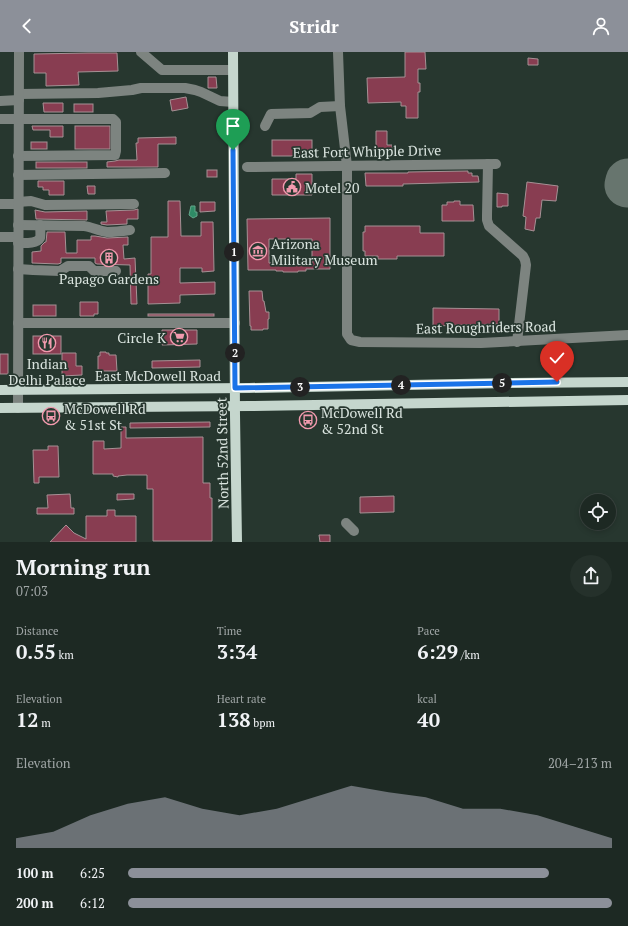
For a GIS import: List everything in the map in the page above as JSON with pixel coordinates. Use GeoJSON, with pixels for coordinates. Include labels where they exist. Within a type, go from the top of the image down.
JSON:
{"type":"FeatureCollection","features":[{"type":"Feature","properties":{"kind":"main road","name":"North 52nd Street"},"geometry":{"type":"LineString","coordinates":[[233,52],[234,323],[237,542]]}},
{"type":"Feature","properties":{"kind":"main road","name":"East McDowell Road"},"geometry":{"type":"LineString","coordinates":[[0,390],[628,382]]}},
{"type":"Feature","properties":{"kind":"main road"},"geometry":{"type":"LineString","coordinates":[[0,408],[628,400]]}},
{"type":"Feature","properties":{"kind":"street"},"geometry":{"type":"LineString","coordinates":[[18,408],[19,52]]}},
{"type":"Feature","properties":{"kind":"street"},"geometry":{"type":"LineString","coordinates":[[141,52],[162,70],[233,70]]}},
{"type":"Feature","properties":{"kind":"street"},"geometry":{"type":"LineString","coordinates":[[338,52],[340,106],[347,166]]}},
{"type":"Feature","properties":{"kind":"street"},"geometry":{"type":"LineString","coordinates":[[0,100],[19,97],[98,93],[141,88],[185,88],[201,92],[220,101],[233,102]]}},
{"type":"Feature","properties":{"kind":"street"},"geometry":{"type":"LineString","coordinates":[[265,126],[270,114],[310,113],[320,107],[340,106]]}},
{"type":"Feature","properties":{"kind":"street"},"geometry":{"type":"LineString","coordinates":[[0,119],[113,119],[116,122],[116,151],[114,155],[18,156]]}},
{"type":"Feature","properties":{"kind":"street","name":"East Fort Whipple Drive"},"geometry":{"type":"LineString","coordinates":[[247,167],[492,164],[487,220],[489,226],[523,256],[526,265],[517,342]]}},
{"type":"Feature","properties":{"kind":"street","name":"East Roughriders Road"},"geometry":{"type":"LineString","coordinates":[[347,166],[347,334],[351,340],[360,342],[481,343],[628,335]]}},
{"type":"Feature","properties":{"kind":"street"},"geometry":{"type":"LineString","coordinates":[[18,175],[165,173]]}},
{"type":"Feature","properties":{"kind":"street"},"geometry":{"type":"LineString","coordinates":[[0,204],[31,202],[45,205],[134,204]]}},
{"type":"Feature","properties":{"kind":"street"},"geometry":{"type":"LineString","coordinates":[[18,225],[88,226],[107,232],[130,230]]}},
{"type":"Feature","properties":{"kind":"street"},"geometry":{"type":"LineString","coordinates":[[0,238],[36,241],[39,240],[40,237],[40,225]]}},
{"type":"Feature","properties":{"kind":"street"},"geometry":{"type":"LineString","coordinates":[[18,269],[60,271],[68,266],[89,266],[94,271],[116,271]]}},
{"type":"Feature","properties":{"kind":"street"},"geometry":{"type":"LineString","coordinates":[[18,323],[234,323]]}},
{"type":"Feature","properties":{"kind":"street"},"geometry":{"type":"LineString","coordinates":[[346,523],[354,531]]}},
{"type":"Feature","properties":{"kind":"shaded area"},"geometry":{"type":"Polygon","coordinates":[[[191,206],[195,206],[195,212],[197,212],[197,216],[193,218],[189,215],[191,206]]]}},
{"type":"Feature","properties":{"kind":"building"},"geometry":{"type":"Polygon","coordinates":[[[405,52],[425,52],[426,69],[418,69],[418,83],[420,83],[420,92],[418,92],[418,118],[406,118],[406,106],[401,106],[401,102],[368,103],[367,78],[405,77],[405,52]]]}},
{"type":"Feature","properties":{"kind":"building"},"geometry":{"type":"Polygon","coordinates":[[[117,53],[118,71],[78,72],[79,85],[46,86],[46,73],[34,73],[34,54],[117,53]]]}},
{"type":"Feature","properties":{"kind":"building"},"geometry":{"type":"Polygon","coordinates":[[[528,58],[538,59],[538,65],[528,65],[528,58]]]}},
{"type":"Feature","properties":{"kind":"building"},"geometry":{"type":"Polygon","coordinates":[[[208,77],[216,77],[217,88],[208,88],[208,77]]]}},
{"type":"Feature","properties":{"kind":"building"},"geometry":{"type":"Polygon","coordinates":[[[186,97],[188,108],[172,111],[170,100],[186,97]]]}},
{"type":"Feature","properties":{"kind":"building"},"geometry":{"type":"Polygon","coordinates":[[[43,103],[63,103],[63,112],[44,112],[43,103]]]}},
{"type":"Feature","properties":{"kind":"building"},"geometry":{"type":"Polygon","coordinates":[[[74,104],[93,104],[93,112],[74,112],[74,104]]]}},
{"type":"Feature","properties":{"kind":"building"},"geometry":{"type":"Polygon","coordinates":[[[32,126],[63,126],[63,137],[50,137],[50,130],[33,130],[32,126]]]}},
{"type":"Feature","properties":{"kind":"building"},"geometry":{"type":"Polygon","coordinates":[[[75,126],[110,126],[110,149],[75,149],[75,126]]]}},
{"type":"Feature","properties":{"kind":"building"},"geometry":{"type":"Polygon","coordinates":[[[376,131],[387,131],[387,145],[392,145],[392,153],[376,154],[376,131]]]}},
{"type":"Feature","properties":{"kind":"building"},"geometry":{"type":"Polygon","coordinates":[[[176,137],[176,144],[158,144],[158,167],[107,167],[107,162],[137,160],[136,143],[138,143],[138,138],[176,137]]]}},
{"type":"Feature","properties":{"kind":"building"},"geometry":{"type":"Polygon","coordinates":[[[272,140],[312,140],[312,156],[272,156],[272,140]]]}},
{"type":"Feature","properties":{"kind":"building"},"geometry":{"type":"Polygon","coordinates":[[[31,142],[47,142],[47,149],[31,149],[31,142]]]}},
{"type":"Feature","properties":{"kind":"building"},"geometry":{"type":"Polygon","coordinates":[[[36,162],[87,162],[87,168],[36,168],[36,162]]]}},
{"type":"Feature","properties":{"kind":"building"},"geometry":{"type":"Polygon","coordinates":[[[207,170],[217,170],[217,177],[207,177],[207,170]]]}},
{"type":"Feature","properties":{"kind":"building"},"geometry":{"type":"Polygon","coordinates":[[[468,171],[468,173],[472,173],[472,176],[478,176],[479,182],[403,184],[403,186],[366,186],[365,173],[468,171]]]}},
{"type":"Feature","properties":{"kind":"building","name":"Motel 20"},"geometry":{"type":"Polygon","coordinates":[[[296,174],[312,174],[312,195],[272,195],[272,179],[296,179],[296,174]]]}},
{"type":"Feature","properties":{"kind":"building"},"geometry":{"type":"Polygon","coordinates":[[[38,181],[64,181],[64,195],[49,195],[49,190],[43,190],[43,187],[38,187],[38,181]]]}},
{"type":"Feature","properties":{"kind":"building"},"geometry":{"type":"Polygon","coordinates":[[[527,182],[558,186],[556,201],[542,200],[540,218],[536,218],[534,231],[525,229],[526,217],[523,216],[527,182]]]}},
{"type":"Feature","properties":{"kind":"building"},"geometry":{"type":"Polygon","coordinates":[[[87,186],[95,186],[95,194],[88,194],[87,186]]]}},
{"type":"Feature","properties":{"kind":"building"},"geometry":{"type":"Polygon","coordinates":[[[497,193],[508,194],[508,206],[497,207],[497,193]]]}},
{"type":"Feature","properties":{"kind":"building"},"geometry":{"type":"Polygon","coordinates":[[[168,201],[180,201],[181,236],[201,236],[201,222],[213,222],[214,271],[202,272],[202,268],[180,268],[180,283],[215,282],[215,294],[180,295],[180,303],[148,304],[148,274],[151,274],[151,237],[168,237],[168,201]]]}},
{"type":"Feature","properties":{"kind":"building"},"geometry":{"type":"Polygon","coordinates":[[[460,201],[460,205],[473,205],[474,221],[442,221],[442,205],[447,205],[447,202],[460,201]]]}},
{"type":"Feature","properties":{"kind":"building"},"geometry":{"type":"Polygon","coordinates":[[[200,202],[215,202],[215,211],[200,212],[200,202]]]}},
{"type":"Feature","properties":{"kind":"building"},"geometry":{"type":"Polygon","coordinates":[[[138,209],[138,219],[127,219],[127,224],[101,224],[101,222],[107,222],[106,211],[138,209]]]}},
{"type":"Feature","properties":{"kind":"building"},"geometry":{"type":"Polygon","coordinates":[[[35,210],[45,212],[87,211],[87,220],[36,219],[35,210]]]}},
{"type":"Feature","properties":{"kind":"building","name":"Arizona Military Museum"},"geometry":{"type":"Polygon","coordinates":[[[330,218],[330,269],[306,269],[306,271],[298,272],[248,270],[247,219],[330,218]],[[269,239],[269,263],[312,263],[312,239],[269,239]]]}},
{"type":"Feature","properties":{"kind":"building"},"geometry":{"type":"Polygon","coordinates":[[[365,226],[420,226],[420,233],[444,233],[444,256],[397,256],[397,259],[378,259],[378,256],[365,256],[365,251],[363,251],[363,232],[365,232],[365,226]]]}},
{"type":"Feature","properties":{"kind":"building"},"geometry":{"type":"Polygon","coordinates":[[[47,232],[65,232],[66,253],[77,253],[77,240],[91,240],[91,236],[107,238],[128,237],[128,245],[123,245],[124,259],[135,258],[137,304],[131,304],[130,265],[97,264],[95,263],[95,258],[61,258],[61,263],[58,264],[32,263],[32,252],[41,251],[41,246],[46,242],[47,232]]]}},
{"type":"Feature","properties":{"kind":"building"},"geometry":{"type":"Polygon","coordinates":[[[249,291],[262,291],[266,312],[269,312],[268,329],[251,330],[249,291]]]}},
{"type":"Feature","properties":{"kind":"building"},"geometry":{"type":"Polygon","coordinates":[[[80,302],[98,302],[98,314],[94,314],[94,316],[80,316],[80,302]]]}},
{"type":"Feature","properties":{"kind":"building"},"geometry":{"type":"Polygon","coordinates":[[[33,305],[56,305],[56,316],[33,316],[33,305]]]}},
{"type":"Feature","properties":{"kind":"building"},"geometry":{"type":"Polygon","coordinates":[[[433,308],[499,309],[499,324],[433,326],[433,308]]]}},
{"type":"Feature","properties":{"kind":"building"},"geometry":{"type":"Polygon","coordinates":[[[148,314],[214,314],[214,316],[148,316],[148,314]]]}},
{"type":"Feature","properties":{"kind":"building","name":"Circle K"},"geometry":{"type":"Polygon","coordinates":[[[162,330],[197,330],[197,344],[162,345],[162,330]]]}},
{"type":"Feature","properties":{"kind":"building","name":"Indian Delhi Palace"},"geometry":{"type":"Polygon","coordinates":[[[33,336],[61,336],[61,354],[33,354],[33,336]]]}},
{"type":"Feature","properties":{"kind":"building"},"geometry":{"type":"Polygon","coordinates":[[[100,352],[109,353],[109,355],[116,355],[117,371],[98,371],[98,356],[100,356],[100,352]]]}},
{"type":"Feature","properties":{"kind":"building"},"geometry":{"type":"Polygon","coordinates":[[[62,353],[76,353],[76,366],[82,366],[82,375],[62,376],[62,353]]]}},
{"type":"Feature","properties":{"kind":"building"},"geometry":{"type":"Polygon","coordinates":[[[0,354],[8,354],[8,374],[0,374],[0,354]]]}},
{"type":"Feature","properties":{"kind":"building","name":"Circle K"},"geometry":{"type":"Polygon","coordinates":[[[200,360],[200,367],[152,368],[152,361],[200,360]]]}},
{"type":"Feature","properties":{"kind":"building"},"geometry":{"type":"Polygon","coordinates":[[[210,422],[210,427],[130,428],[130,423],[210,422]]]}},
{"type":"Feature","properties":{"kind":"building"},"geometry":{"type":"Polygon","coordinates":[[[121,427],[126,427],[126,438],[203,437],[203,483],[210,483],[210,498],[212,498],[212,541],[153,541],[153,489],[147,489],[147,475],[127,475],[118,477],[113,476],[113,474],[93,474],[93,441],[104,441],[104,449],[121,448],[121,427]]]}},
{"type":"Feature","properties":{"kind":"building"},"geometry":{"type":"Polygon","coordinates":[[[48,446],[58,446],[59,477],[39,477],[39,483],[34,483],[33,450],[48,450],[48,446]]]}},
{"type":"Feature","properties":{"kind":"building"},"geometry":{"type":"Polygon","coordinates":[[[70,494],[71,508],[74,508],[74,514],[37,514],[37,508],[48,508],[47,495],[70,494]]]}},
{"type":"Feature","properties":{"kind":"building"},"geometry":{"type":"Polygon","coordinates":[[[117,494],[134,494],[134,499],[117,500],[117,494]]]}},
{"type":"Feature","properties":{"kind":"building"},"geometry":{"type":"Polygon","coordinates":[[[394,496],[394,512],[360,513],[360,497],[394,496]]]}},
{"type":"Feature","properties":{"kind":"building"},"geometry":{"type":"Polygon","coordinates":[[[107,510],[115,510],[115,516],[136,516],[136,542],[50,542],[66,525],[74,533],[86,539],[86,516],[107,516],[107,510]]]}},
{"type":"Feature","properties":{"kind":"building"},"geometry":{"type":"Polygon","coordinates":[[[319,535],[330,535],[330,542],[320,542],[319,535]]]}},
{"type":"Feature","properties":{"kind":"runway"},"geometry":{"type":"LineString","coordinates":[[627,185],[628,181]]}},
{"type":"Feature","properties":{"kind":"place","name":"Motel 20"},"geometry":{"type":"Point","coordinates":[292,187]}},
{"type":"Feature","properties":{"kind":"place","name":"Arizona Military Museum"},"geometry":{"type":"Point","coordinates":[258,251]}},
{"type":"Feature","properties":{"kind":"place","name":"Papago Gardens"},"geometry":{"type":"Point","coordinates":[109,258]}},
{"type":"Feature","properties":{"kind":"place","name":"Circle K"},"geometry":{"type":"Point","coordinates":[179,337]}},
{"type":"Feature","properties":{"kind":"place","name":"Indian Delhi Palace"},"geometry":{"type":"Point","coordinates":[47,343]}},
{"type":"Feature","properties":{"kind":"place","name":"McDowell Rd & 51st St"},"geometry":{"type":"Point","coordinates":[51,416]}},
{"type":"Feature","properties":{"kind":"place","name":"McDowell Rd & 52nd St"},"geometry":{"type":"Point","coordinates":[308,420]}},
{"type":"Feature","properties":{"kind":"route"},"geometry":{"type":"LineString","coordinates":[[233,150],[235,388],[557,382]]}}]}
